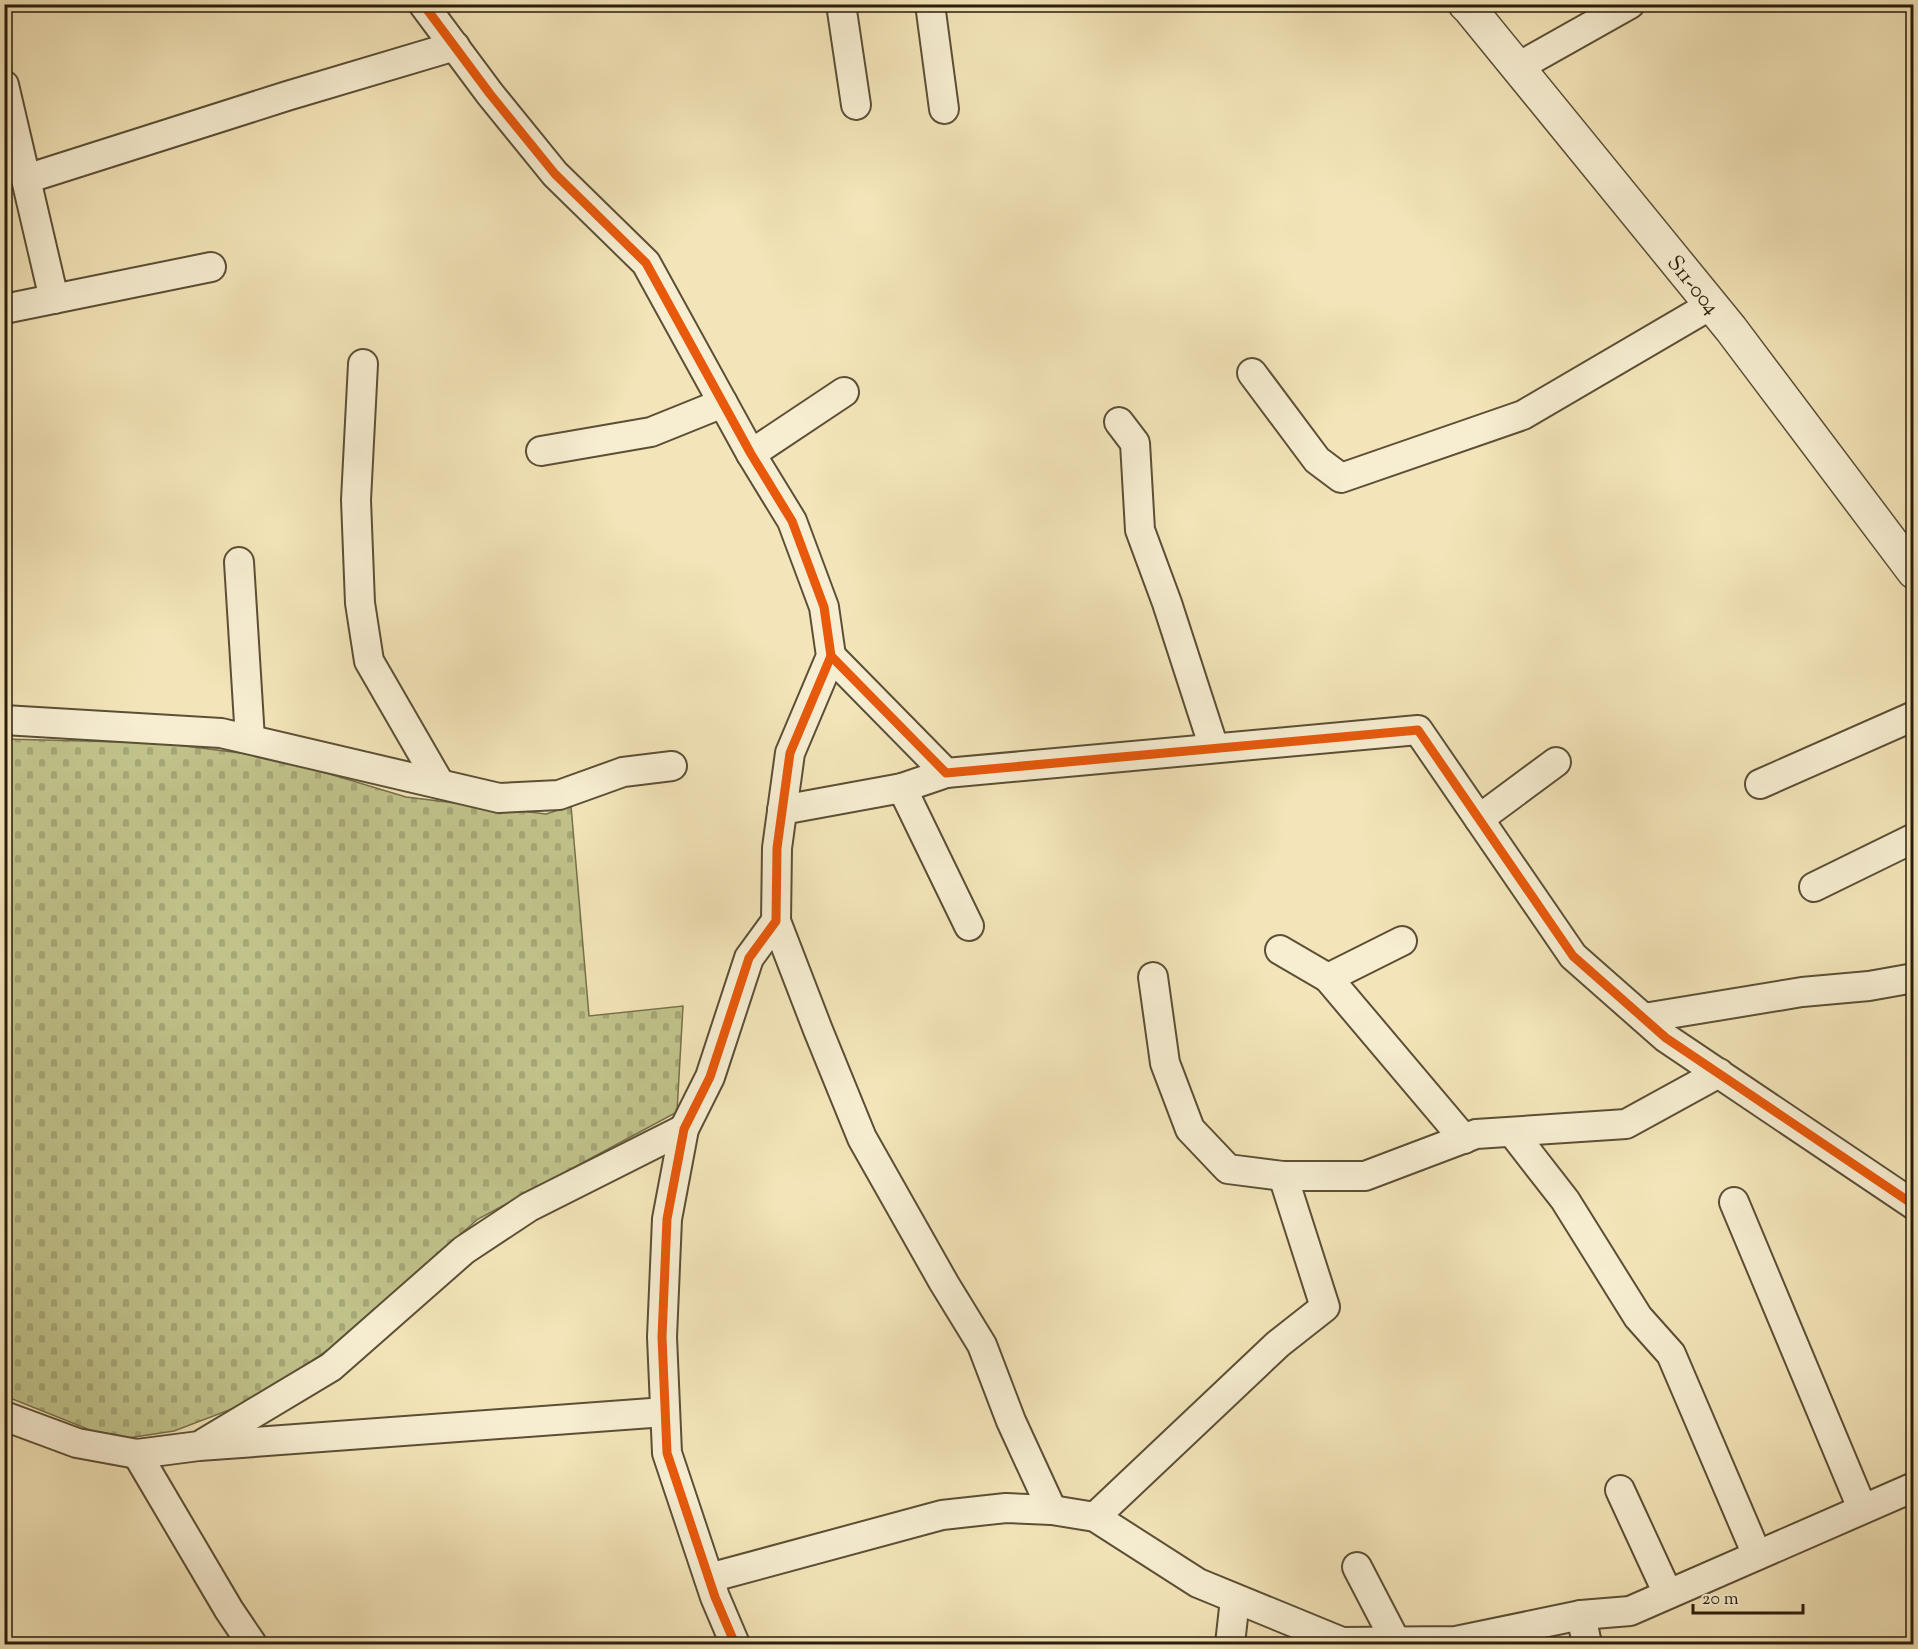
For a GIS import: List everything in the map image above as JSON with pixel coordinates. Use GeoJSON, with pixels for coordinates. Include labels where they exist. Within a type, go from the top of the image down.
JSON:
{"type":"FeatureCollection","features":[{"type":"Feature","properties":{"kind":"street"},"geometry":{"type":"LineString","coordinates":[[423,4],[490,94],[555,174],[646,263],[751,454],[792,521],[824,607],[831,656],[790,753],[777,848],[776,921],[862,1138],[944,1284],[982,1345],[1011,1421],[1052,1510]]}},
{"type":"Feature","properties":{"kind":"street"},"geometry":{"type":"LineString","coordinates":[[841,4],[856,105]]}},
{"type":"Feature","properties":{"kind":"street"},"geometry":{"type":"LineString","coordinates":[[930,4],[944,109]]}},
{"type":"Feature","properties":{"kind":"street","name":"S11-004"},"geometry":{"type":"LineString","coordinates":[[1465,4],[1711,305],[1914,572]]}},
{"type":"Feature","properties":{"kind":"street"},"geometry":{"type":"LineString","coordinates":[[1518,67],[1630,4]]}},
{"type":"Feature","properties":{"kind":"street"},"geometry":{"type":"LineString","coordinates":[[26,179],[287,96],[455,46]]}},
{"type":"Feature","properties":{"kind":"street"},"geometry":{"type":"LineString","coordinates":[[4,85],[54,299]]}},
{"type":"Feature","properties":{"kind":"street"},"geometry":{"type":"LineString","coordinates":[[4,309],[211,267]]}},
{"type":"Feature","properties":{"kind":"street"},"geometry":{"type":"LineString","coordinates":[[1252,373],[1317,460],[1341,478],[1523,415],[1711,305]]}},
{"type":"Feature","properties":{"kind":"street"},"geometry":{"type":"LineString","coordinates":[[363,364],[356,500],[360,603],[369,661],[440,784]]}},
{"type":"Feature","properties":{"kind":"street"},"geometry":{"type":"LineString","coordinates":[[751,454],[844,392]]}},
{"type":"Feature","properties":{"kind":"street"},"geometry":{"type":"LineString","coordinates":[[541,451],[651,432],[723,403]]}},
{"type":"Feature","properties":{"kind":"street"},"geometry":{"type":"LineString","coordinates":[[1119,422],[1135,443],[1140,530],[1167,603],[1214,748]]}},
{"type":"Feature","properties":{"kind":"street"},"geometry":{"type":"LineString","coordinates":[[239,562],[250,739]]}},
{"type":"Feature","properties":{"kind":"street"},"geometry":{"type":"LineString","coordinates":[[831,656],[946,773]]}},
{"type":"Feature","properties":{"kind":"street"},"geometry":{"type":"LineString","coordinates":[[1760,784],[1914,716]]}},
{"type":"Feature","properties":{"kind":"street"},"geometry":{"type":"LineString","coordinates":[[6,717],[221,733],[499,798],[559,795],[623,772],[672,766]]}},
{"type":"Feature","properties":{"kind":"street"},"geometry":{"type":"LineString","coordinates":[[782,810],[902,788],[946,773],[1418,730],[1573,956],[1666,1038],[1914,1204]]}},
{"type":"Feature","properties":{"kind":"street"},"geometry":{"type":"LineString","coordinates":[[1479,819],[1556,762]]}},
{"type":"Feature","properties":{"kind":"street"},"geometry":{"type":"LineString","coordinates":[[902,788],[969,926]]}},
{"type":"Feature","properties":{"kind":"street"},"geometry":{"type":"LineString","coordinates":[[1814,886],[1914,838]]}},
{"type":"Feature","properties":{"kind":"street"},"geometry":{"type":"LineString","coordinates":[[735,1644],[709,1578],[667,1453],[662,1338],[668,1219],[684,1130],[710,1077],[750,958],[776,921]]}},
{"type":"Feature","properties":{"kind":"street"},"geometry":{"type":"LineString","coordinates":[[1328,978],[1402,940]]}},
{"type":"Feature","properties":{"kind":"street"},"geometry":{"type":"LineString","coordinates":[[1280,950],[1328,978],[1464,1139]]}},
{"type":"Feature","properties":{"kind":"street"},"geometry":{"type":"LineString","coordinates":[[1152,977],[1165,1063],[1190,1129],[1228,1169],[1283,1176],[1365,1176],[1476,1134],[1626,1124],[1719,1073]]}},
{"type":"Feature","properties":{"kind":"street"},"geometry":{"type":"LineString","coordinates":[[1644,1018],[1802,992],[1869,986],[1914,978]]}},
{"type":"Feature","properties":{"kind":"street"},"geometry":{"type":"LineString","coordinates":[[199,1446],[331,1367],[464,1250],[492,1231],[529,1207],[684,1130]]}},
{"type":"Feature","properties":{"kind":"street"},"geometry":{"type":"LineString","coordinates":[[1512,1132],[1565,1200],[1638,1317],[1671,1354],[1757,1555]]}},
{"type":"Feature","properties":{"kind":"street"},"geometry":{"type":"LineString","coordinates":[[1095,1517],[1278,1344],[1324,1306],[1283,1176]]}},
{"type":"Feature","properties":{"kind":"street"},"geometry":{"type":"LineString","coordinates":[[1734,1202],[1862,1508]]}},
{"type":"Feature","properties":{"kind":"street"},"geometry":{"type":"LineString","coordinates":[[4,1416],[77,1443],[137,1454],[199,1446],[665,1412]]}},
{"type":"Feature","properties":{"kind":"street"},"geometry":{"type":"LineString","coordinates":[[137,1454],[229,1610],[252,1644]]}},
{"type":"Feature","properties":{"kind":"street"},"geometry":{"type":"LineString","coordinates":[[709,1578],[942,1515],[1006,1508],[1052,1510],[1095,1517],[1198,1583],[1342,1642],[1456,1643],[1581,1615],[1630,1611],[1914,1487]]}},
{"type":"Feature","properties":{"kind":"street"},"geometry":{"type":"LineString","coordinates":[[1620,1490],[1668,1594]]}},
{"type":"Feature","properties":{"kind":"street"},"geometry":{"type":"LineString","coordinates":[[1357,1567],[1396,1641]]}},
{"type":"Feature","properties":{"kind":"street"},"geometry":{"type":"LineString","coordinates":[[1230,1644],[1235,1599]]}},
{"type":"Feature","properties":{"kind":"street"},"geometry":{"type":"LineString","coordinates":[[1581,1615],[1587,1644]]}},
{"type":"Feature","properties":{"kind":"green space"},"geometry":{"type":"Polygon","coordinates":[[[4,739],[161,743],[273,757],[406,797],[546,814],[571,806],[589,1016],[683,1006],[677,1112],[478,1219],[330,1348],[258,1399],[174,1431],[115,1440],[5,1396],[4,739]]]}},
{"type":"Feature","properties":{"kind":"cycle path"},"geometry":{"type":"LineString","coordinates":[[423,4],[490,94],[555,174],[646,263],[751,454],[792,521],[824,607],[831,656],[790,753],[777,848],[776,921],[749,958],[710,1077],[684,1129],[667,1219],[662,1337],[667,1453],[715,1597],[735,1644]]}},
{"type":"Feature","properties":{"kind":"cycle path"},"geometry":{"type":"LineString","coordinates":[[831,656],[946,773],[1418,730],[1573,956],[1666,1038],[1914,1205]]}}]}
